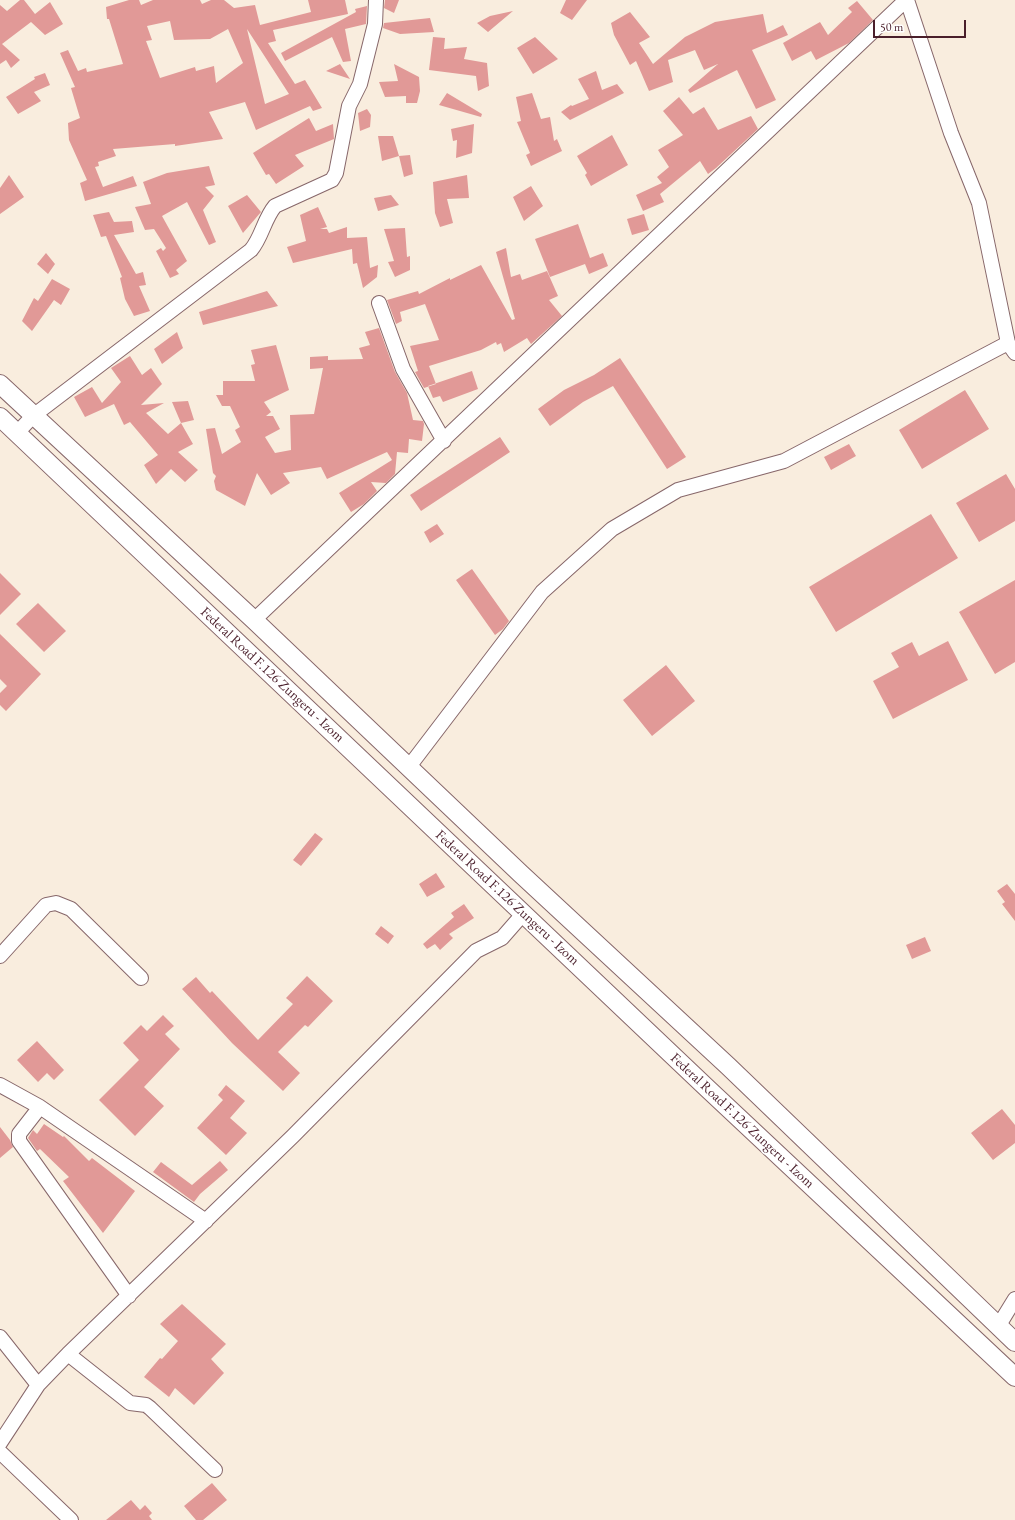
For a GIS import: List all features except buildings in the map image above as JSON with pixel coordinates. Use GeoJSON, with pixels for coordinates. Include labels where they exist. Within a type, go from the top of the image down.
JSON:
{"type":"FeatureCollection","features":[{"type":"Feature","properties":{"kind":"main road","name":"Federal Road F.126 Zungeru - Izom"},"geometry":{"type":"LineString","coordinates":[[0,384],[254,620],[408,768],[728,1066],[1010,1333]]}},
{"type":"Feature","properties":{"kind":"main road","name":"Federal Road F.126 Zungeru - Izom"},"geometry":{"type":"LineString","coordinates":[[0,417],[708,1089],[1015,1377]]}},
{"type":"Feature","properties":{"kind":"main road"},"geometry":{"type":"LineString","coordinates":[[708,1089],[728,1066]]}},
{"type":"Feature","properties":{"kind":"street"},"geometry":{"type":"LineString","coordinates":[[17,433],[33,416],[251,250],[258,242],[270,212],[275,206],[332,180],[336,174],[349,106],[360,84],[375,24],[376,0]]}},
{"type":"Feature","properties":{"kind":"street"},"geometry":{"type":"LineString","coordinates":[[254,620],[444,442],[906,0],[951,133],[978,203],[1012,348],[784,461],[678,490],[612,529],[542,592],[408,768]]}},
{"type":"Feature","properties":{"kind":"street"},"geometry":{"type":"LineString","coordinates":[[379,303],[404,369],[444,442]]}},
{"type":"Feature","properties":{"kind":"street"},"geometry":{"type":"LineString","coordinates":[[0,956],[46,905],[56,903],[71,909],[141,978]]}},
{"type":"Feature","properties":{"kind":"street"},"geometry":{"type":"LineString","coordinates":[[0,1443],[38,1385],[68,1354],[293,1136],[476,950],[502,938],[523,914]]}},
{"type":"Feature","properties":{"kind":"street"},"geometry":{"type":"LineString","coordinates":[[0,1085],[40,1107],[206,1221]]}},
{"type":"Feature","properties":{"kind":"street"},"geometry":{"type":"LineString","coordinates":[[40,1107],[19,1134],[19,1142],[129,1296]]}},
{"type":"Feature","properties":{"kind":"street"},"geometry":{"type":"LineString","coordinates":[[1010,1333],[1015,1299]]}},
{"type":"Feature","properties":{"kind":"street"},"geometry":{"type":"LineString","coordinates":[[0,1337],[38,1385]]}},
{"type":"Feature","properties":{"kind":"street"},"geometry":{"type":"LineString","coordinates":[[68,1354],[130,1403],[146,1405],[150,1408],[215,1470]]}},
{"type":"Feature","properties":{"kind":"street"},"geometry":{"type":"LineString","coordinates":[[0,1452],[71,1520]]}}]}
